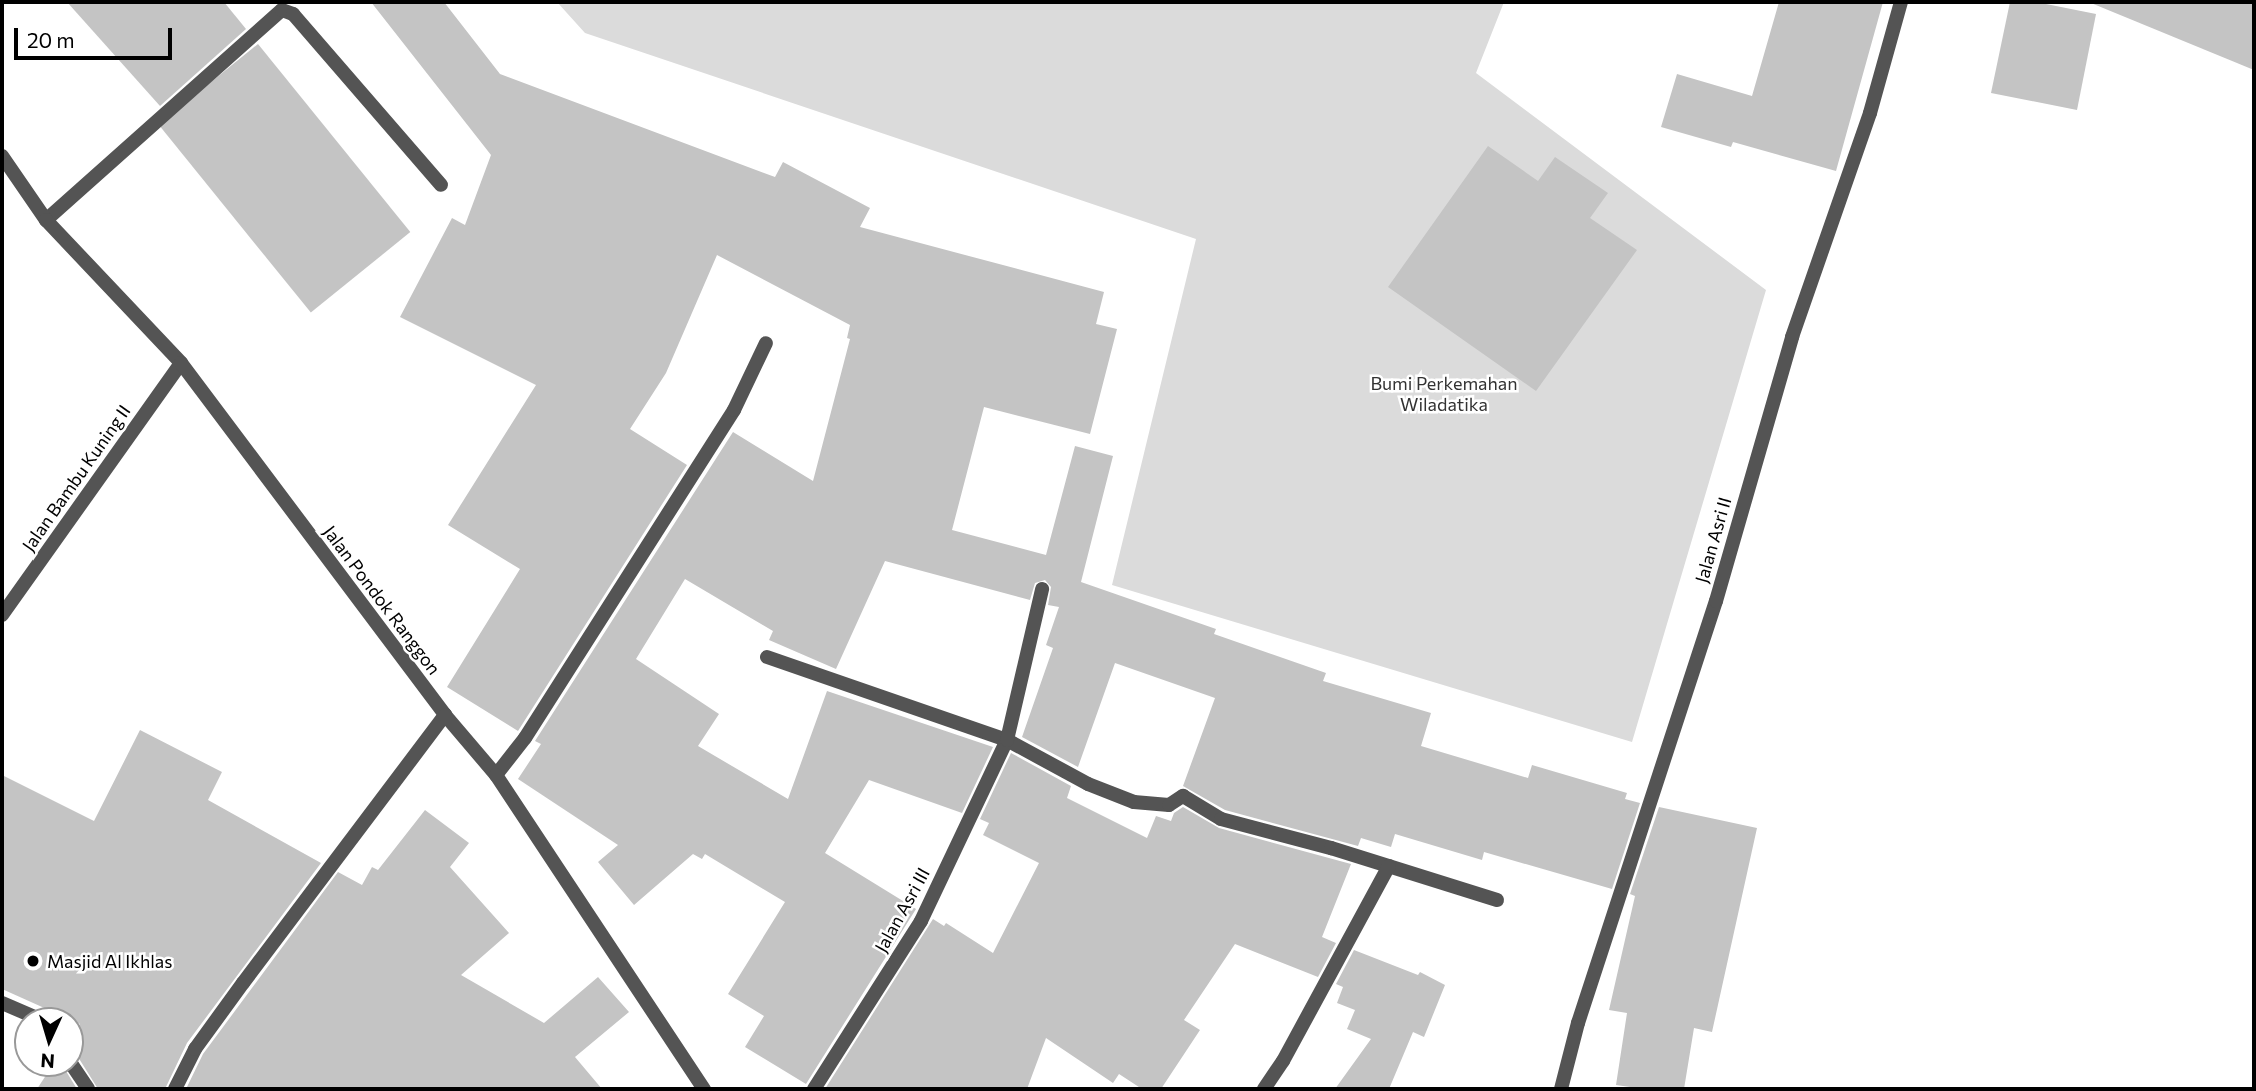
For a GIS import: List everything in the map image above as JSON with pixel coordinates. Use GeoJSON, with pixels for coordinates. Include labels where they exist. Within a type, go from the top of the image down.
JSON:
{"type":"FeatureCollection","features":[{"type":"Feature","properties":{"kind":"street","name":"Jalan Asri II"},"geometry":{"type":"LineString","coordinates":[[1561,1089],[1578,1023],[1716,601],[1792,337],[1870,113],[1901,2]]}},
{"type":"Feature","properties":{"kind":"street"},"geometry":{"type":"LineString","coordinates":[[46,220],[282,10],[293,14],[441,185]]}},
{"type":"Feature","properties":{"kind":"street","name":"Jalan Pondok Ranggon"},"geometry":{"type":"LineString","coordinates":[[2,156],[46,220],[181,363],[445,715],[496,775],[704,1089]]}},
{"type":"Feature","properties":{"kind":"street"},"geometry":{"type":"LineString","coordinates":[[496,775],[525,738],[734,410],[766,343]]}},
{"type":"Feature","properties":{"kind":"street","name":"Jalan Bambu Kuning II"},"geometry":{"type":"LineString","coordinates":[[2,615],[181,363]]}},
{"type":"Feature","properties":{"kind":"street","name":"Jalan Asri III"},"geometry":{"type":"LineString","coordinates":[[814,1089],[921,922],[1007,740],[1042,589]]}},
{"type":"Feature","properties":{"kind":"street"},"geometry":{"type":"LineString","coordinates":[[767,657],[1007,740],[1088,784],[1134,802],[1168,805],[1183,796],[1221,819],[1331,848],[1497,900]]}},
{"type":"Feature","properties":{"kind":"street"},"geometry":{"type":"LineString","coordinates":[[175,1089],[195,1049],[445,715]]}},
{"type":"Feature","properties":{"kind":"street"},"geometry":{"type":"LineString","coordinates":[[1264,1089],[1283,1061],[1388,866]]}},
{"type":"Feature","properties":{"kind":"green space","name":"Bumi Perkemahan Wiladatika"},"geometry":{"type":"Polygon","coordinates":[[[557,2],[1504,2],[1476,73],[1766,290],[1632,742],[1112,585],[1196,239],[585,33],[557,2]]]}},
{"type":"Feature","properties":{"kind":"building"},"geometry":{"type":"Polygon","coordinates":[[[67,2],[224,2],[246,29],[160,106],[67,2]]]}},
{"type":"Feature","properties":{"kind":"building"},"geometry":{"type":"Polygon","coordinates":[[[371,2],[444,2],[500,74],[775,177],[783,162],[870,208],[860,227],[1104,292],[1096,324],[1117,329],[1090,434],[984,407],[952,530],[1046,555],[1075,446],[1113,456],[1081,582],[1216,629],[1214,634],[1326,673],[1323,681],[1431,713],[1421,746],[1528,778],[1532,765],[1627,793],[1625,799],[1640,803],[1612,889],[1484,852],[1482,860],[1395,834],[1391,847],[1361,838],[1358,846],[1225,810],[1183,786],[1215,698],[1115,663],[1078,767],[1022,737],[1053,648],[1046,645],[1059,607],[1048,605],[1051,587],[1045,580],[1035,583],[1030,600],[885,561],[836,669],[769,640],[773,631],[685,579],[636,659],[719,714],[698,746],[788,799],[827,691],[993,747],[962,813],[869,780],[825,853],[916,909],[806,1084],[745,1047],[764,1016],[728,994],[785,902],[705,854],[702,859],[693,854],[634,905],[598,862],[618,845],[518,779],[541,744],[535,741],[733,432],[813,481],[850,339],[847,338],[850,325],[717,255],[666,373],[630,429],[687,465],[518,731],[447,687],[520,569],[448,525],[536,385],[400,317],[452,218],[465,225],[491,155],[371,2]]]}},
{"type":"Feature","properties":{"kind":"building"},"geometry":{"type":"Polygon","coordinates":[[[1779,2],[1883,2],[1836,171],[1733,142],[1731,147],[1661,127],[1677,74],[1752,96],[1779,2]]]}},
{"type":"Feature","properties":{"kind":"building"},"geometry":{"type":"Polygon","coordinates":[[[2010,2],[2036,2],[2096,14],[2077,110],[1991,93],[2010,2]]]}},
{"type":"Feature","properties":{"kind":"building"},"geometry":{"type":"Polygon","coordinates":[[[2254,2],[2254,70],[2091,3],[2254,2]]]}},
{"type":"Feature","properties":{"kind":"building"},"geometry":{"type":"Polygon","coordinates":[[[258,44],[410,232],[311,313],[159,125],[258,44]]]}},
{"type":"Feature","properties":{"kind":"building"},"geometry":{"type":"Polygon","coordinates":[[[1488,146],[1538,181],[1555,157],[1608,193],[1590,218],[1637,250],[1536,391],[1388,287],[1488,146]]]}},
{"type":"Feature","properties":{"kind":"building"},"geometry":{"type":"Polygon","coordinates":[[[140,730],[222,772],[208,800],[321,863],[187,1043],[165,1089],[98,1089],[84,1067],[84,1007],[42,1007],[2,989],[2,775],[94,821],[140,730]]]}},
{"type":"Feature","properties":{"kind":"building"},"geometry":{"type":"Polygon","coordinates":[[[1011,753],[1071,786],[1067,798],[1147,838],[1156,816],[1171,821],[1174,813],[1183,807],[1219,828],[1351,864],[1322,937],[1336,943],[1318,977],[1235,944],[1184,1020],[1200,1030],[1161,1089],[1142,1089],[1119,1074],[1113,1083],[1046,1038],[1027,1089],[825,1089],[933,919],[944,926],[946,923],[993,953],[1039,863],[983,835],[989,823],[980,819],[1011,753]]]}},
{"type":"Feature","properties":{"kind":"building"},"geometry":{"type":"Polygon","coordinates":[[[1659,807],[1757,828],[1712,1032],[1694,1028],[1684,1089],[1644,1089],[1616,1085],[1627,1013],[1609,1010],[1635,896],[1630,894],[1659,807]]]}},
{"type":"Feature","properties":{"kind":"building"},"geometry":{"type":"Polygon","coordinates":[[[425,810],[469,843],[450,867],[509,933],[461,975],[544,1023],[598,977],[629,1012],[575,1057],[602,1089],[186,1089],[203,1054],[338,872],[362,885],[372,867],[378,870],[425,810]]]}},
{"type":"Feature","properties":{"kind":"building"},"geometry":{"type":"Polygon","coordinates":[[[1354,950],[1418,975],[1420,972],[1445,985],[1424,1037],[1413,1032],[1389,1089],[1335,1089],[1371,1039],[1347,1029],[1355,1010],[1337,1003],[1343,987],[1336,984],[1354,950]]]}},
{"type":"Feature","properties":{"kind":"building"},"geometry":{"type":"Polygon","coordinates":[[[45,1077],[70,1077],[77,1089],[37,1089],[45,1077]]]}},
{"type":"Feature","properties":{"kind":"place","name":"Masjid Al Ikhlas"},"geometry":{"type":"Point","coordinates":[33,961]}}]}
